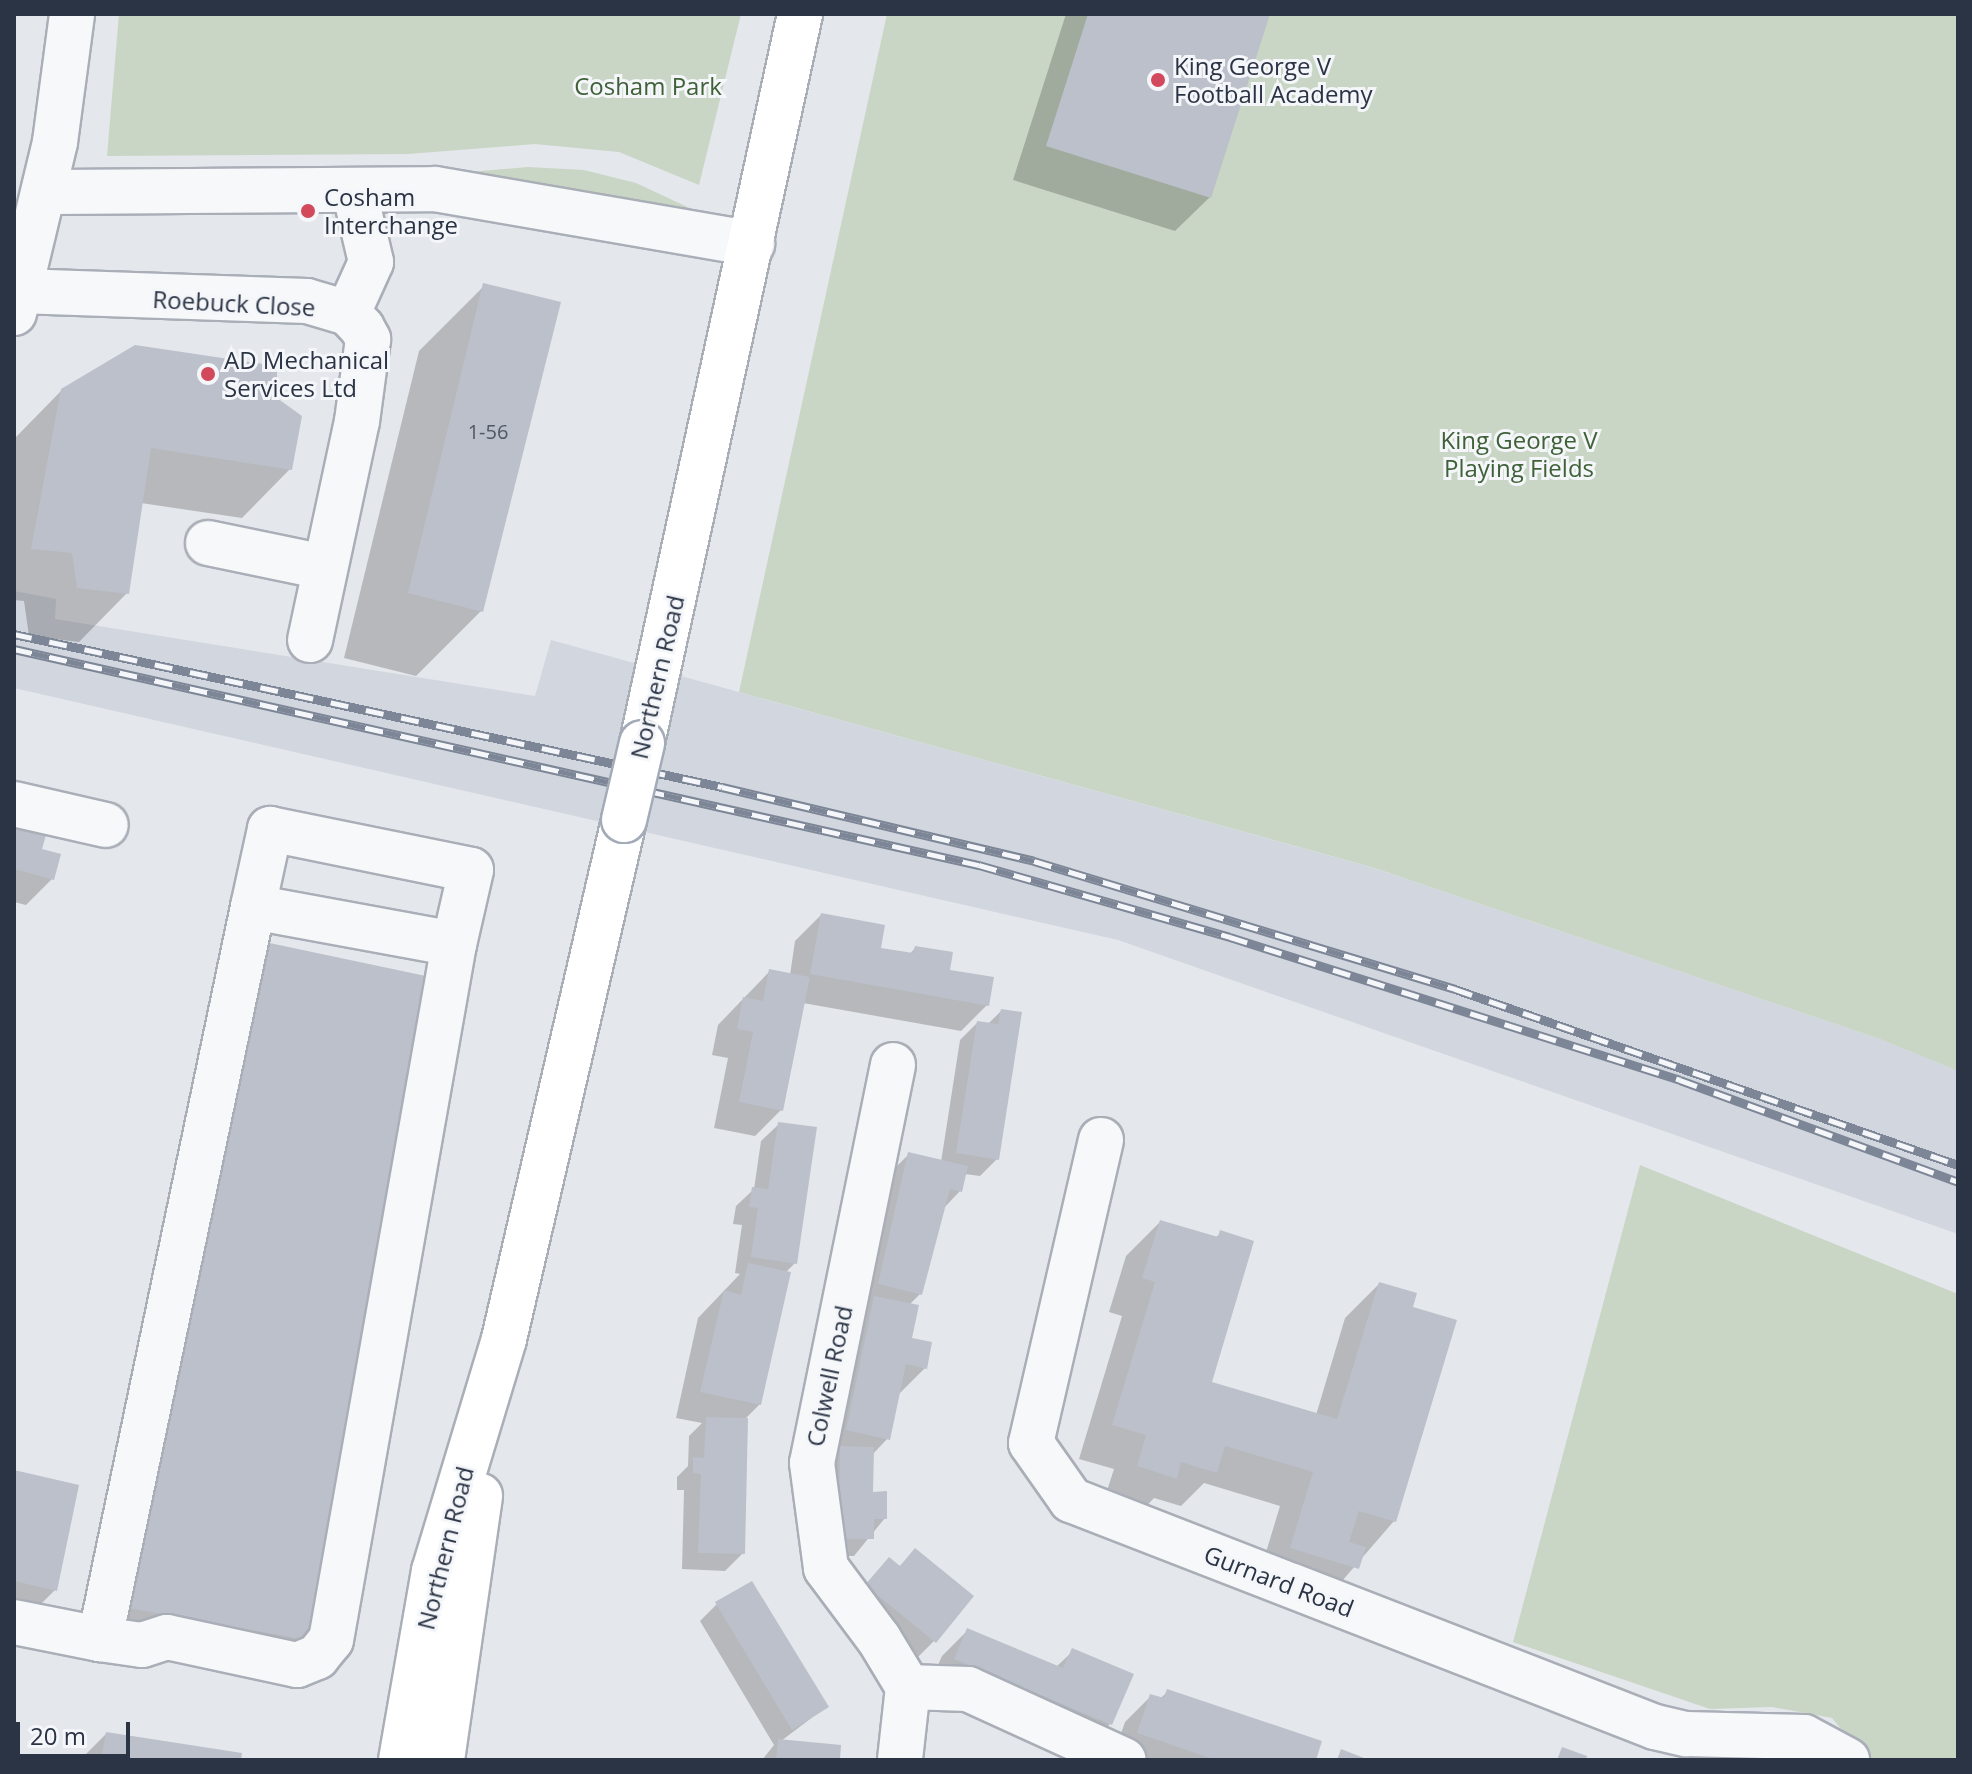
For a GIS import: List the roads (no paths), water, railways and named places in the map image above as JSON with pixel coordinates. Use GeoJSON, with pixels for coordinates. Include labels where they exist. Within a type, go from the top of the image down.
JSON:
{"type":"FeatureCollection","features":[{"type":"Feature","properties":{"kind":"main road","name":"Northern Road"},"geometry":{"type":"LineString","coordinates":[[401,1760],[434,1571],[504,1339],[642,743],[800,14]]}},
{"type":"Feature","properties":{"kind":"main road","name":"Northern Road"},"geometry":{"type":"LineString","coordinates":[[442,1760],[504,1339]]}},
{"type":"Feature","properties":{"kind":"street"},"geometry":{"type":"LineString","coordinates":[[17,302],[44,192],[72,14]]}},
{"type":"Feature","properties":{"kind":"street"},"geometry":{"type":"LineString","coordinates":[[44,192],[355,194],[435,189],[752,244]]}},
{"type":"Feature","properties":{"kind":"street"},"geometry":{"type":"LineString","coordinates":[[348,313],[371,262],[355,194]]}},
{"type":"Feature","properties":{"kind":"street","name":"Roebuck Close"},"geometry":{"type":"LineString","coordinates":[[17,302],[307,301],[348,313],[368,339],[366,366],[310,640]]}},
{"type":"Feature","properties":{"kind":"street"},"geometry":{"type":"LineString","coordinates":[[208,543],[324,567]]}},
{"type":"Feature","properties":{"kind":"street"},"geometry":{"type":"LineString","coordinates":[[14,804],[106,825]]}},
{"type":"Feature","properties":{"kind":"street"},"geometry":{"type":"LineString","coordinates":[[14,1622],[100,1639],[142,1645],[167,1637],[297,1665],[317,1657],[331,1640],[454,944],[471,870],[270,829],[100,1639]]}},
{"type":"Feature","properties":{"kind":"street"},"geometry":{"type":"LineString","coordinates":[[253,907],[454,944]]}},
{"type":"Feature","properties":{"kind":"street","name":"Colwell Road"},"geometry":{"type":"LineString","coordinates":[[893,1065],[812,1463],[826,1568],[879,1639],[908,1687]]}},
{"type":"Feature","properties":{"kind":"street","name":"Gurnard Road"},"geometry":{"type":"LineString","coordinates":[[1101,1140],[1031,1443],[1071,1500],[1655,1727],[1686,1734],[1804,1737],[1847,1760]]}},
{"type":"Feature","properties":{"kind":"street"},"geometry":{"type":"LineString","coordinates":[[900,1760],[908,1687],[968,1689],[1124,1760]]}},
{"type":"Feature","properties":{"kind":"railway"},"geometry":{"type":"LineString","coordinates":[[14,634],[722,787],[1034,861],[1455,989],[1958,1165]]}},
{"type":"Feature","properties":{"kind":"railway"},"geometry":{"type":"LineString","coordinates":[[14,649],[979,865],[1230,937],[1680,1080],[1958,1182]]}},
{"type":"Feature","properties":{"kind":"place","name":"King George V Football Academy"},"geometry":{"type":"Point","coordinates":[1158,80]}},
{"type":"Feature","properties":{"kind":"place","name":"Cosham Interchange"},"geometry":{"type":"Point","coordinates":[308,211]}},
{"type":"Feature","properties":{"kind":"place","name":"AD Mechanical Services Ltd"},"geometry":{"type":"Point","coordinates":[208,374]}},
{"type":"Feature","properties":{"kind":"park label","name":"Cosham Park"},"geometry":{"type":"Point","coordinates":[648,86]}},
{"type":"Feature","properties":{"kind":"park label","name":"King George V Playing Fields"},"geometry":{"type":"Point","coordinates":[1519,454]}}]}
